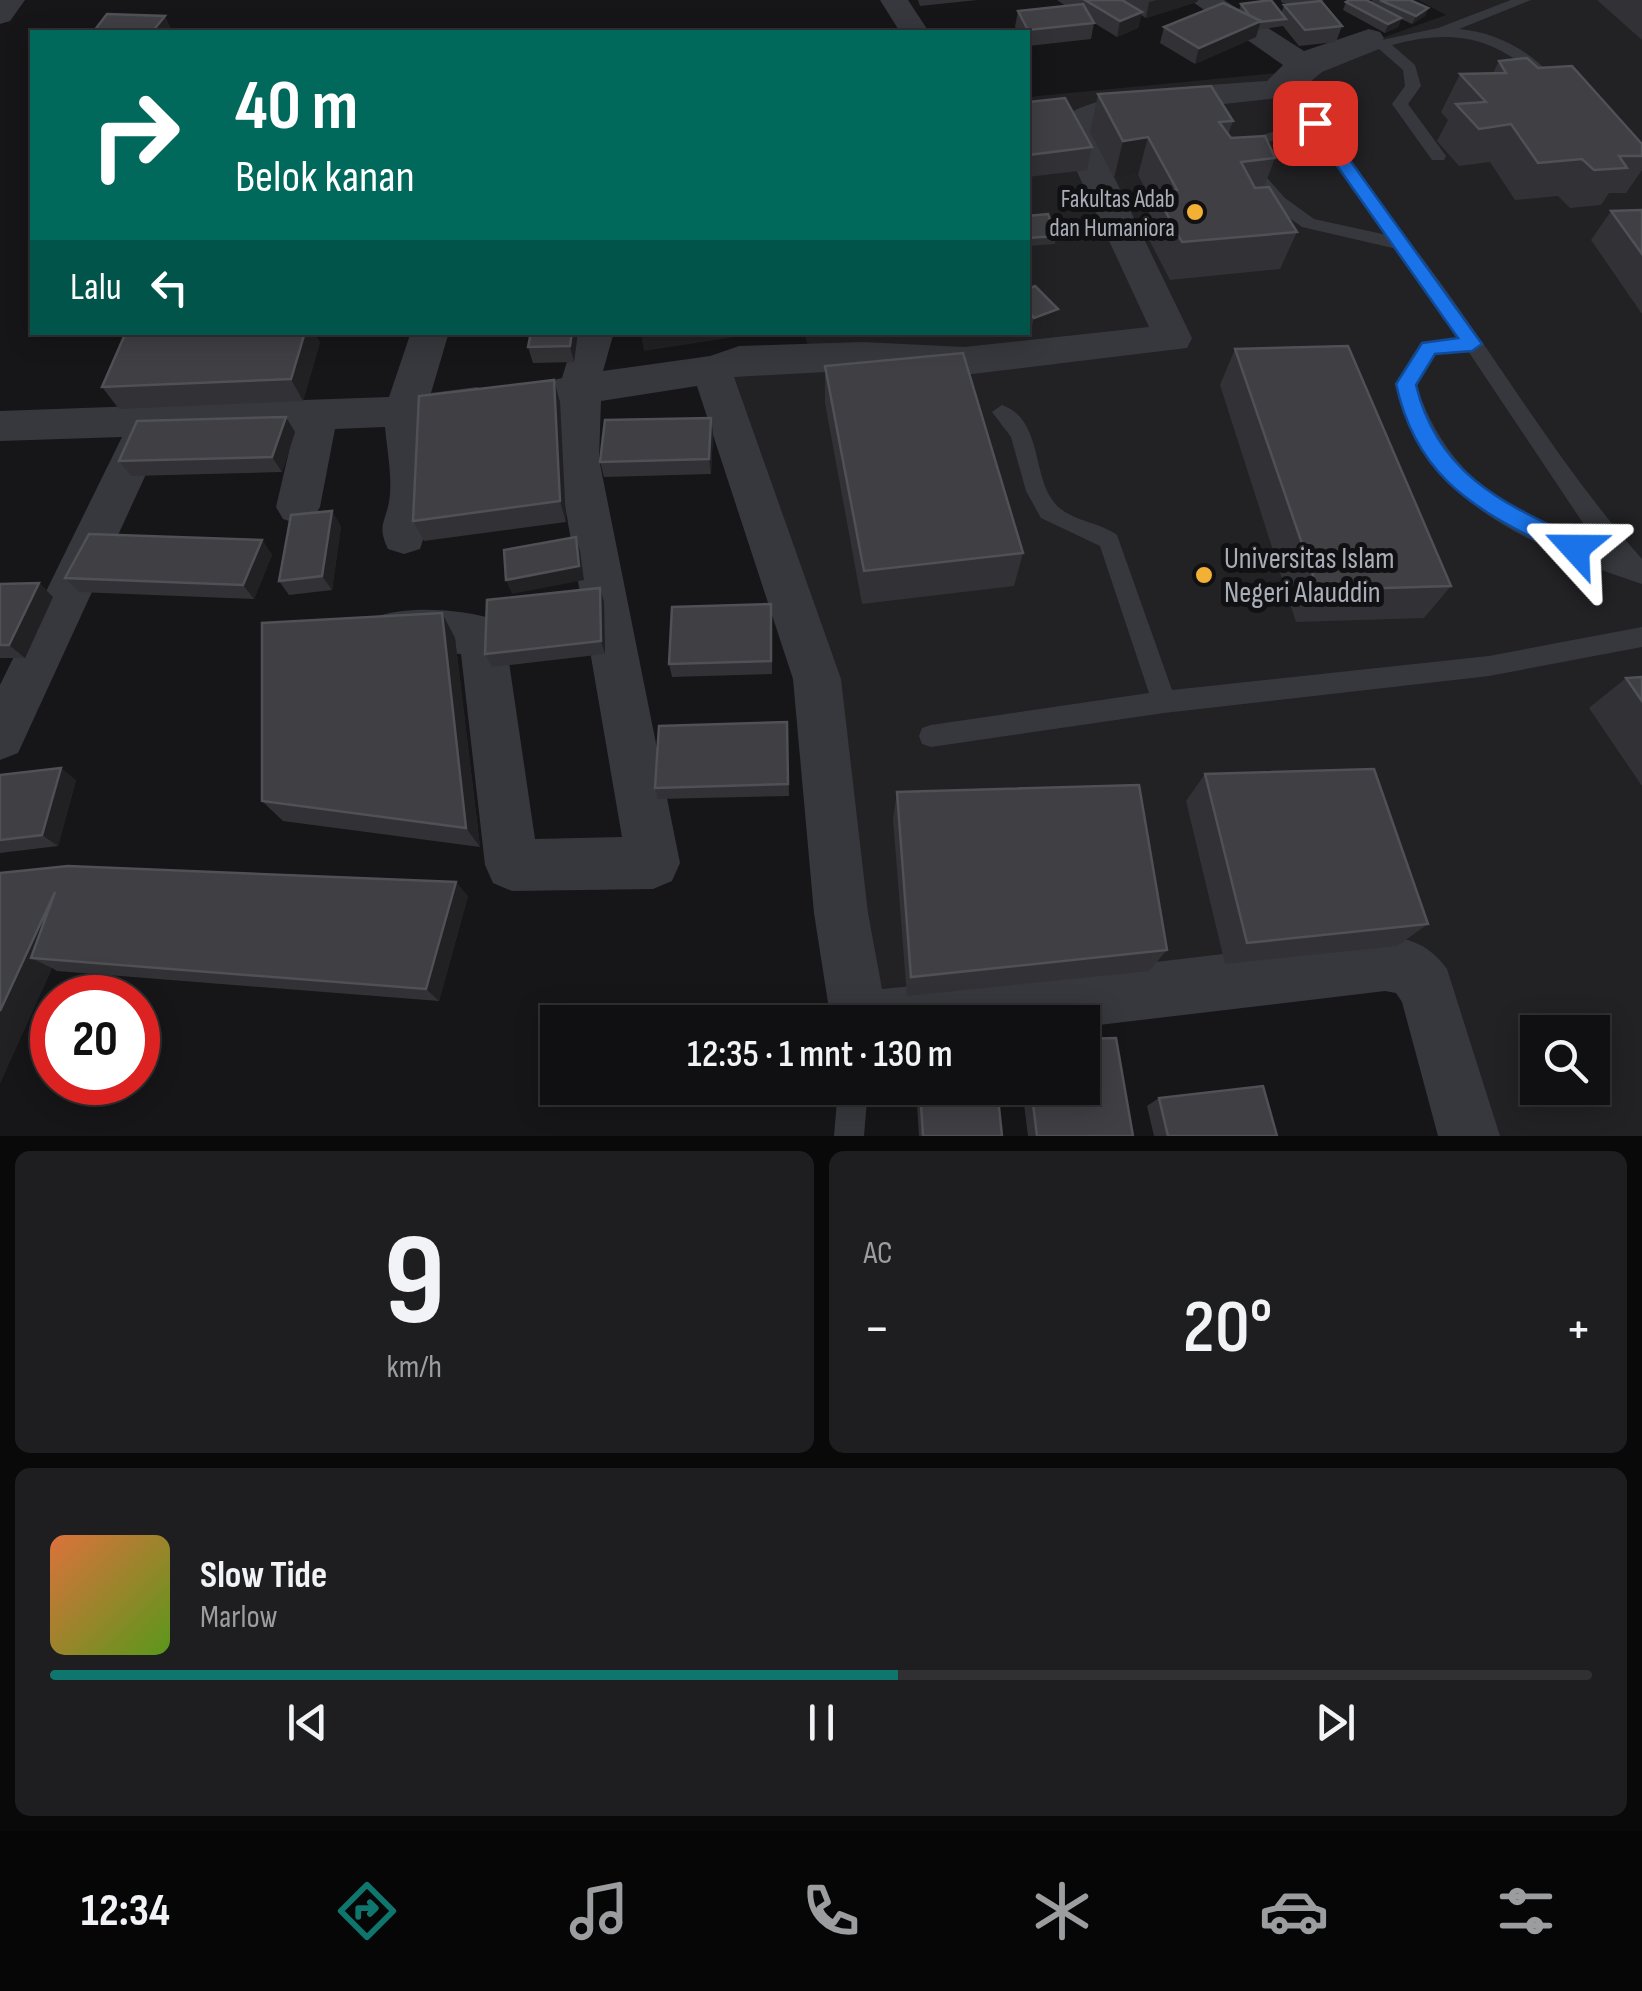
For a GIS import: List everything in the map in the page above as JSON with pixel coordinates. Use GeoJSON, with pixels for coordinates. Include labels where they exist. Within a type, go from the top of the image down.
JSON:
{"type":"FeatureCollection","features":[{"type":"Feature","properties":{"kind":"street"},"geometry":{"type":"LineString","coordinates":[[0,15],[11,0]]}},
{"type":"Feature","properties":{"kind":"street"},"geometry":{"type":"LineString","coordinates":[[894,0],[913,30]]}},
{"type":"Feature","properties":{"kind":"street"},"geometry":{"type":"LineString","coordinates":[[1204,0],[1302,63]]}},
{"type":"Feature","properties":{"kind":"street"},"geometry":{"type":"LineString","coordinates":[[0,426],[405,410],[581,390],[715,369],[728,361],[863,356],[917,346],[964,361],[1173,338],[1084,150],[1076,122],[1083,115],[1124,108],[1276,90],[1302,63],[1375,41]]}},
{"type":"Feature","properties":{"kind":"street"},"geometry":{"type":"LineString","coordinates":[[404,536],[404,516],[410,510],[405,410],[429,335]]}},
{"type":"Feature","properties":{"kind":"street"},"geometry":{"type":"LineString","coordinates":[[368,630],[482,634],[512,865],[653,863],[578,459],[581,390],[593,335]]}},
{"type":"Feature","properties":{"kind":"street"},"geometry":{"type":"LineString","coordinates":[[715,369],[718,393],[816,679],[841,913],[856,1005]]}},
{"type":"Feature","properties":{"kind":"street"},"geometry":{"type":"LineString","coordinates":[[298,508],[318,413]]}},
{"type":"Feature","properties":{"kind":"street"},"geometry":{"type":"LineString","coordinates":[[0,737],[152,418]]}},
{"type":"Feature","properties":{"kind":"street"},"geometry":{"type":"LineString","coordinates":[[1020,1005],[1361,965],[1405,965],[1420,977],[1426,989],[1470,1136]]}},
{"type":"Feature","properties":{"kind":"lane"},"geometry":{"type":"LineString","coordinates":[[1524,0],[1445,29],[1375,41],[1300,78],[1297,86],[1315,123],[1592,517],[1641,574]]}},
{"type":"Feature","properties":{"kind":"lane"},"geometry":{"type":"LineString","coordinates":[[1445,29],[1478,36],[1519,54],[1544,74],[1557,96]]}},
{"type":"Feature","properties":{"kind":"lane"},"geometry":{"type":"LineString","coordinates":[[1375,41],[1410,68],[1413,86],[1400,104],[1438,156]]}},
{"type":"Feature","properties":{"kind":"lane"},"geometry":{"type":"LineString","coordinates":[[1315,123],[1231,148],[1279,202],[1308,223],[1404,245]]}},
{"type":"Feature","properties":{"kind":"lane"},"geometry":{"type":"LineString","coordinates":[[1472,344],[1429,348],[1406,384],[1414,417],[1430,445],[1454,476],[1491,507],[1543,535],[1641,574]]}},
{"type":"Feature","properties":{"kind":"lane"},"geometry":{"type":"LineString","coordinates":[[1002,412],[1019,428],[1044,506],[1065,524],[1096,529],[1109,541],[1164,702]]}},
{"type":"Feature","properties":{"kind":"lane"},"geometry":{"type":"LineString","coordinates":[[931,736],[1164,702],[1489,666],[1642,637]]}},
{"type":"Feature","properties":{"kind":"lane"},"geometry":{"type":"LineString","coordinates":[[849,1136],[852,1105]]}},
{"type":"Feature","properties":{"kind":"shaded area","name":"Universitas Islam Negeri Alauddin"},"geometry":{"type":"Polygon","coordinates":[[[1418,0],[1642,0],[1642,1136],[1464,1136],[1437,982],[1100,1018],[1100,1005],[848,1005],[797,672],[699,363],[809,348],[805,335],[1030,335],[1030,97],[1287,72],[1446,15],[1418,0]]]}},
{"type":"Feature","properties":{"kind":"building"},"geometry":{"type":"Polygon","coordinates":[[[1085,0],[1122,0],[1142,12],[1120,21],[1085,0]]]}},
{"type":"Feature","properties":{"kind":"building"},"geometry":{"type":"Polygon","coordinates":[[[1271,0],[1286,19],[1259,22],[1241,4],[1271,0]]]}},
{"type":"Feature","properties":{"kind":"building"},"geometry":{"type":"Polygon","coordinates":[[[1366,0],[1401,18],[1388,24],[1346,2],[1366,0]]]}},
{"type":"Feature","properties":{"kind":"building"},"geometry":{"type":"Polygon","coordinates":[[[1380,0],[1410,0],[1428,8],[1416,16],[1380,0]]]}},
{"type":"Feature","properties":{"kind":"building"},"geometry":{"type":"Polygon","coordinates":[[[1321,1],[1342,26],[1305,30],[1284,5],[1321,1]]]}},
{"type":"Feature","properties":{"kind":"building"},"geometry":{"type":"Polygon","coordinates":[[[1223,3],[1261,21],[1199,48],[1164,27],[1223,3]]]}},
{"type":"Feature","properties":{"kind":"building"},"geometry":{"type":"Polygon","coordinates":[[[1083,4],[1094,23],[1028,30],[1018,11],[1083,4]]]}},
{"type":"Feature","properties":{"kind":"building"},"geometry":{"type":"Polygon","coordinates":[[[107,14],[165,16],[154,30],[95,30],[107,14]]]}},
{"type":"Feature","properties":{"kind":"building"},"geometry":{"type":"Polygon","coordinates":[[[1527,58],[1538,68],[1572,66],[1642,144],[1642,156],[1619,156],[1627,168],[1594,170],[1582,159],[1538,163],[1511,124],[1479,129],[1456,104],[1486,102],[1460,74],[1506,73],[1499,61],[1527,58]]]}},
{"type":"Feature","properties":{"kind":"building"},"geometry":{"type":"Polygon","coordinates":[[[1211,86],[1233,121],[1219,122],[1231,138],[1265,136],[1275,158],[1241,162],[1255,188],[1269,187],[1297,232],[1182,242],[1155,192],[1177,190],[1148,137],[1123,141],[1098,94],[1211,86]]]}},
{"type":"Feature","properties":{"kind":"building"},"geometry":{"type":"Polygon","coordinates":[[[1065,98],[1092,147],[1030,155],[1030,102],[1065,98]]]}},
{"type":"Feature","properties":{"kind":"building"},"geometry":{"type":"Polygon","coordinates":[[[1642,210],[1642,254],[1611,211],[1642,210]]]}},
{"type":"Feature","properties":{"kind":"building"},"geometry":{"type":"Polygon","coordinates":[[[1048,214],[1056,236],[1030,238],[1030,216],[1048,214]]]}},
{"type":"Feature","properties":{"kind":"building"},"geometry":{"type":"Polygon","coordinates":[[[1035,286],[1058,309],[1034,318],[1030,313],[1030,288],[1035,286]]]}},
{"type":"Feature","properties":{"kind":"building"},"geometry":{"type":"Polygon","coordinates":[[[125,335],[304,335],[291,379],[102,387],[125,335]]]}},
{"type":"Feature","properties":{"kind":"building"},"geometry":{"type":"Polygon","coordinates":[[[530,335],[572,335],[570,346],[528,347],[530,335]]]}},
{"type":"Feature","properties":{"kind":"building"},"geometry":{"type":"Polygon","coordinates":[[[1348,346],[1451,586],[1318,590],[1235,349],[1348,346]]]}},
{"type":"Feature","properties":{"kind":"building"},"geometry":{"type":"Polygon","coordinates":[[[963,353],[1023,553],[864,571],[825,366],[963,353]]]}},
{"type":"Feature","properties":{"kind":"building"},"geometry":{"type":"Polygon","coordinates":[[[554,380],[560,501],[413,521],[419,396],[554,380]]]}},
{"type":"Feature","properties":{"kind":"building"},"geometry":{"type":"Polygon","coordinates":[[[286,417],[272,457],[119,461],[137,421],[286,417]]]}},
{"type":"Feature","properties":{"kind":"building"},"geometry":{"type":"Polygon","coordinates":[[[711,418],[709,459],[600,462],[605,420],[711,418]]]}},
{"type":"Feature","properties":{"kind":"building"},"geometry":{"type":"Polygon","coordinates":[[[332,511],[322,576],[279,581],[291,515],[332,511]]]}},
{"type":"Feature","properties":{"kind":"building"},"geometry":{"type":"Polygon","coordinates":[[[89,534],[262,540],[243,585],[65,578],[89,534]]]}},
{"type":"Feature","properties":{"kind":"building"},"geometry":{"type":"Polygon","coordinates":[[[576,537],[579,566],[506,580],[504,550],[576,537]]]}},
{"type":"Feature","properties":{"kind":"building"},"geometry":{"type":"Polygon","coordinates":[[[39,583],[9,645],[0,645],[0,584],[39,583]]]}},
{"type":"Feature","properties":{"kind":"building"},"geometry":{"type":"Polygon","coordinates":[[[600,588],[601,641],[485,654],[487,600],[600,588]]]}},
{"type":"Feature","properties":{"kind":"building"},"geometry":{"type":"Polygon","coordinates":[[[771,604],[771,661],[669,664],[672,607],[771,604]]]}},
{"type":"Feature","properties":{"kind":"building"},"geometry":{"type":"Polygon","coordinates":[[[442,613],[466,828],[262,801],[262,623],[442,613]]]}},
{"type":"Feature","properties":{"kind":"building"},"geometry":{"type":"Polygon","coordinates":[[[1642,677],[1642,701],[1626,678],[1642,677]]]}},
{"type":"Feature","properties":{"kind":"building"},"geometry":{"type":"Polygon","coordinates":[[[787,722],[788,784],[655,788],[659,726],[787,722]]]}},
{"type":"Feature","properties":{"kind":"building"},"geometry":{"type":"Polygon","coordinates":[[[61,768],[42,835],[0,840],[0,775],[61,768]]]}},
{"type":"Feature","properties":{"kind":"building"},"geometry":{"type":"Polygon","coordinates":[[[1374,769],[1428,924],[1247,943],[1205,774],[1374,769]]]}},
{"type":"Feature","properties":{"kind":"building"},"geometry":{"type":"Polygon","coordinates":[[[1139,785],[1167,950],[911,977],[897,792],[1139,785]]]}},
{"type":"Feature","properties":{"kind":"building"},"geometry":{"type":"Polygon","coordinates":[[[68,866],[456,882],[426,989],[31,958],[55,892],[0,1011],[0,873],[68,866]]]}},
{"type":"Feature","properties":{"kind":"building"},"geometry":{"type":"Polygon","coordinates":[[[1100,1038],[1116,1038],[1133,1136],[1037,1136],[1033,1105],[1100,1105],[1100,1038]]]}},
{"type":"Feature","properties":{"kind":"building"},"geometry":{"type":"Polygon","coordinates":[[[1263,1086],[1277,1136],[1168,1136],[1159,1098],[1263,1086]]]}},
{"type":"Feature","properties":{"kind":"building"},"geometry":{"type":"Polygon","coordinates":[[[921,1105],[999,1105],[1002,1136],[923,1136],[921,1105]]]}},
{"type":"Feature","properties":{"kind":"place","name":"Fakultas Adab dan Humaniora"},"geometry":{"type":"Point","coordinates":[1195,212]}},
{"type":"Feature","properties":{"kind":"place","name":"Universitas Islam Negeri Alauddin"},"geometry":{"type":"Point","coordinates":[1204,575]}},
{"type":"Feature","properties":{"kind":"route"},"geometry":{"type":"LineString","coordinates":[[1315,123],[1472,344],[1429,348],[1406,384],[1414,417],[1430,445],[1454,476],[1491,507],[1575,548]]}}]}
